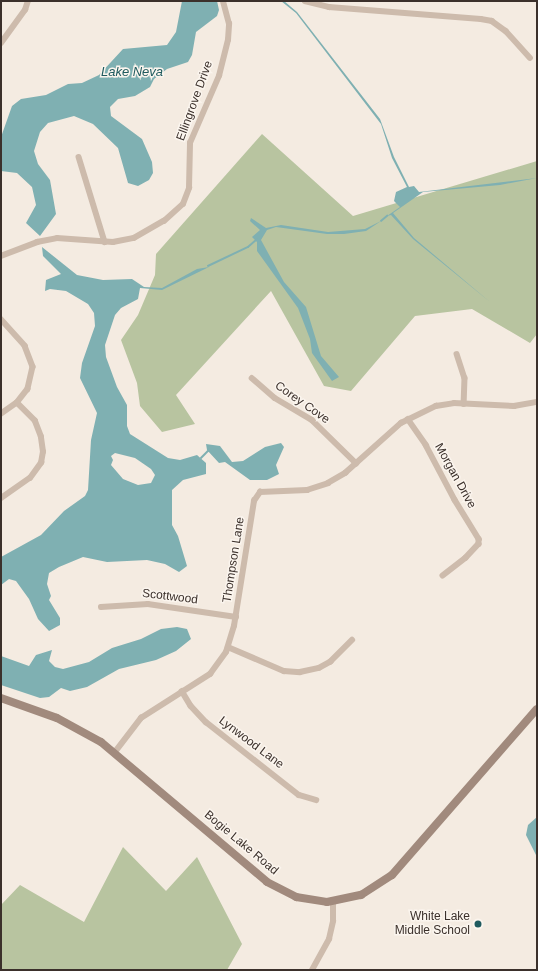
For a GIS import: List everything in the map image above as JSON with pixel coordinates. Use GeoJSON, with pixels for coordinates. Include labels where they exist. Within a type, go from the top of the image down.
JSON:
{"type":"FeatureCollection","features":[{"type":"Feature","properties":{"kind":"main road","name":"Bogie Lake Road"},"geometry":{"type":"LineString","coordinates":[[1,698],[57,718],[115,752],[271,884],[300,898],[333,902],[361,895],[388,878],[537,709]]}},
{"type":"Feature","properties":{"kind":"street"},"geometry":{"type":"LineString","coordinates":[[1,43],[25,10],[28,1]]}},
{"type":"Feature","properties":{"kind":"street","name":"Ellingrove Drive"},"geometry":{"type":"LineString","coordinates":[[1,256],[37,242],[57,238],[72,237],[105,242],[134,238],[147,232],[178,209],[186,199],[189,188],[190,142],[219,76],[228,40],[229,24],[223,1]]}},
{"type":"Feature","properties":{"kind":"street"},"geometry":{"type":"LineString","coordinates":[[305,1],[329,7],[481,19],[492,22],[506,31],[530,58]]}},
{"type":"Feature","properties":{"kind":"street"},"geometry":{"type":"LineString","coordinates":[[80,157],[105,242]]}},
{"type":"Feature","properties":{"kind":"street"},"geometry":{"type":"LineString","coordinates":[[1,319],[25,346],[33,367],[28,389],[17,403],[1,414]]}},
{"type":"Feature","properties":{"kind":"street"},"geometry":{"type":"LineString","coordinates":[[457,354],[465,378],[464,404]]}},
{"type":"Feature","properties":{"kind":"street","name":"Corey Cove"},"geometry":{"type":"LineString","coordinates":[[252,378],[276,398],[316,424],[356,463]]}},
{"type":"Feature","properties":{"kind":"street","name":"Thompson Lane"},"geometry":{"type":"LineString","coordinates":[[115,752],[142,718],[210,674],[219,665],[228,647],[236,617],[255,497],[260,492],[308,490],[321,486],[345,473],[408,419],[436,406],[464,404],[514,406],[537,402]]}},
{"type":"Feature","properties":{"kind":"street"},"geometry":{"type":"LineString","coordinates":[[1,498],[30,478],[41,463],[43,452],[42,437],[35,422],[17,403]]}},
{"type":"Feature","properties":{"kind":"street","name":"Morgan Drive"},"geometry":{"type":"LineString","coordinates":[[408,419],[426,445],[455,500],[479,539],[479,544],[452,571],[443,576]]}},
{"type":"Feature","properties":{"kind":"street","name":"Scottwood"},"geometry":{"type":"LineString","coordinates":[[101,607],[148,604],[236,617]]}},
{"type":"Feature","properties":{"kind":"street"},"geometry":{"type":"LineString","coordinates":[[228,647],[284,670],[300,672],[319,668],[330,662],[352,640]]}},
{"type":"Feature","properties":{"kind":"street","name":"Lynwood Lane"},"geometry":{"type":"LineString","coordinates":[[182,691],[191,706],[206,722],[300,794],[316,800]]}},
{"type":"Feature","properties":{"kind":"street"},"geometry":{"type":"LineString","coordinates":[[315,969],[331,934],[333,902]]}},
{"type":"Feature","properties":{"kind":"green space"},"geometry":{"type":"Polygon","coordinates":[[[262,134],[353,216],[537,161],[537,334],[530,343],[472,309],[415,316],[351,391],[324,386],[271,291],[176,395],[195,424],[162,432],[140,406],[137,383],[121,340],[138,315],[155,275],[156,254],[262,134]]]}},
{"type":"Feature","properties":{"kind":"green space"},"geometry":{"type":"Polygon","coordinates":[[[123,847],[166,891],[197,857],[242,944],[227,970],[1,970],[1,905],[20,885],[84,922],[123,847]]]}},
{"type":"Feature","properties":{"kind":"water","name":"Lake Neva"},"geometry":{"type":"Polygon","coordinates":[[[182,1],[217,1],[219,10],[217,16],[196,32],[192,55],[188,62],[167,69],[154,79],[150,87],[135,96],[118,99],[110,107],[111,116],[142,139],[152,162],[153,173],[149,180],[138,186],[128,183],[118,148],[93,124],[74,116],[48,123],[40,132],[34,151],[38,164],[50,180],[56,214],[40,236],[26,223],[36,205],[32,187],[17,173],[1,171],[1,137],[12,106],[21,99],[46,95],[68,84],[82,83],[99,75],[123,49],[167,45],[176,32],[182,1]]]}},
{"type":"Feature","properties":{"kind":"water"},"geometry":{"type":"Polygon","coordinates":[[[281,1],[284,1],[297,12],[380,119],[394,157],[409,187],[414,186],[419,192],[537,178],[500,185],[423,192],[393,213],[414,238],[490,302],[413,239],[391,215],[387,216],[400,207],[394,201],[396,192],[407,187],[392,158],[381,124],[296,13],[281,1]]]}},
{"type":"Feature","properties":{"kind":"water"},"geometry":{"type":"Polygon","coordinates":[[[251,218],[266,228],[281,225],[328,232],[365,229],[381,221],[366,231],[344,234],[327,234],[276,227],[267,230],[261,240],[284,282],[306,307],[321,356],[339,377],[332,381],[312,353],[310,339],[298,308],[257,251],[257,242],[252,237],[260,230],[250,221],[251,218]]]}},
{"type":"Feature","properties":{"kind":"water"},"geometry":{"type":"Polygon","coordinates":[[[42,247],[77,275],[103,280],[132,279],[144,287],[162,288],[197,269],[209,267],[162,290],[140,288],[138,299],[121,308],[115,315],[105,345],[106,357],[117,387],[127,405],[127,426],[130,434],[168,458],[180,460],[197,455],[206,463],[206,474],[183,480],[172,490],[172,525],[178,536],[187,566],[179,572],[165,564],[147,560],[107,562],[83,557],[59,567],[49,573],[47,584],[51,596],[49,600],[60,618],[60,625],[49,631],[38,619],[29,599],[16,581],[9,579],[1,585],[1,557],[41,535],[64,511],[85,496],[88,490],[91,440],[97,413],[80,378],[82,363],[95,326],[94,313],[88,304],[66,291],[50,289],[45,291],[46,280],[61,274],[43,256],[42,247]],[[115,453],[111,456],[113,460],[111,465],[123,479],[138,485],[151,483],[155,475],[151,469],[135,458],[115,453]]]}},
{"type":"Feature","properties":{"kind":"water"},"geometry":{"type":"Polygon","coordinates":[[[281,443],[284,447],[276,465],[279,474],[267,480],[250,480],[225,462],[219,463],[207,450],[206,444],[220,446],[232,462],[243,461],[265,447],[281,443]]]}},
{"type":"Feature","properties":{"kind":"water"},"geometry":{"type":"Polygon","coordinates":[[[177,627],[187,629],[191,639],[176,651],[156,660],[119,669],[87,687],[70,691],[61,688],[49,697],[40,698],[1,685],[1,656],[29,666],[36,655],[52,650],[49,661],[55,667],[63,669],[89,662],[112,648],[141,639],[161,629],[177,627]]]}},
{"type":"Feature","properties":{"kind":"water"},"geometry":{"type":"Polygon","coordinates":[[[537,817],[537,857],[526,835],[528,825],[537,817]]]}},
{"type":"Feature","properties":{"kind":"waterway"},"geometry":{"type":"LineString","coordinates":[[381,221],[387,216]]}},
{"type":"Feature","properties":{"kind":"waterway"},"geometry":{"type":"LineString","coordinates":[[208,266],[248,247],[256,240]]}},
{"type":"Feature","properties":{"kind":"waterway"},"geometry":{"type":"LineString","coordinates":[[201,458],[208,451]]}},
{"type":"Feature","properties":{"kind":"place","name":"White Lake Middle School"},"geometry":{"type":"Point","coordinates":[478,924]}}]}
